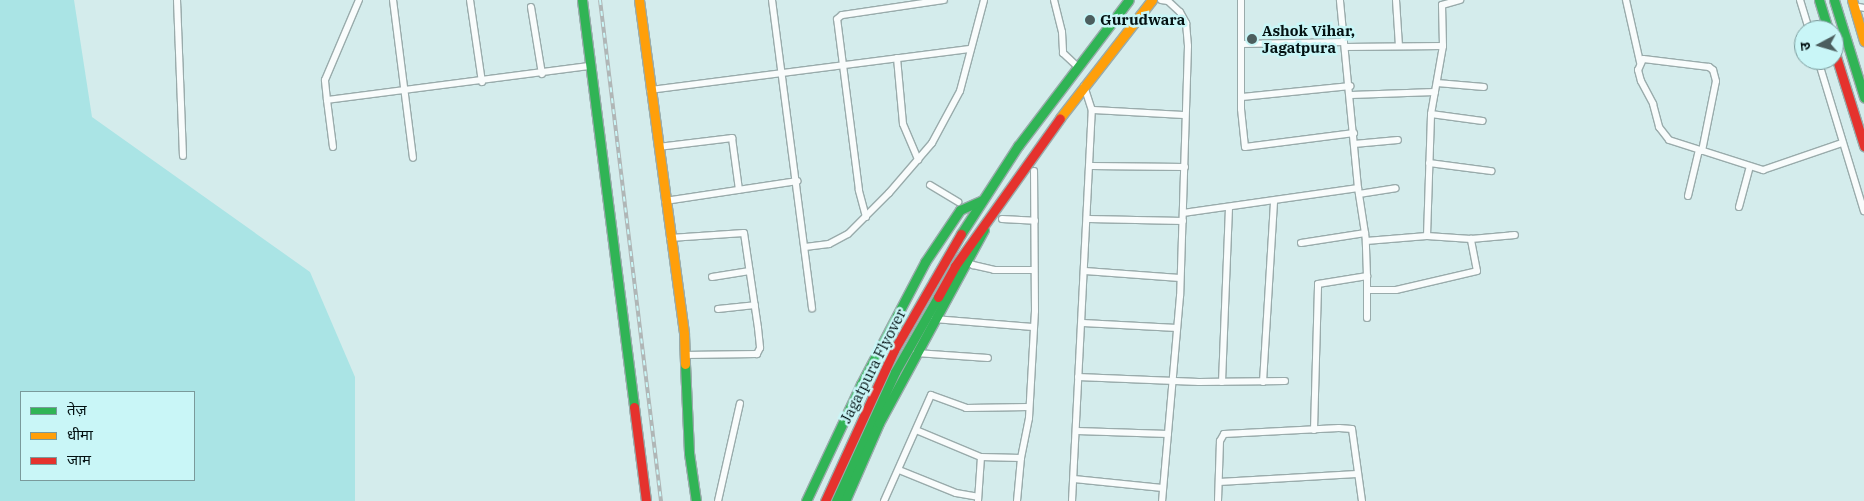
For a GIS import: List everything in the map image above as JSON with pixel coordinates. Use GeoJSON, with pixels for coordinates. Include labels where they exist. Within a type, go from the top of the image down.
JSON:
{"type":"FeatureCollection","features":[{"type":"Feature","properties":{"kind":"main road"},"geometry":{"type":"LineString","coordinates":[[582,0],[646,501]]}},
{"type":"Feature","properties":{"kind":"main road"},"geometry":{"type":"LineString","coordinates":[[639,0],[684,355],[689,453],[696,501]]}},
{"type":"Feature","properties":{"kind":"main road"},"geometry":{"type":"LineString","coordinates":[[848,500],[879,423],[985,220],[1084,86],[1152,0]]}},
{"type":"Feature","properties":{"kind":"main road"},"geometry":{"type":"LineString","coordinates":[[1819,0],[1825,20]]}},
{"type":"Feature","properties":{"kind":"main road"},"geometry":{"type":"LineString","coordinates":[[1834,0],[1864,97]]}},
{"type":"Feature","properties":{"kind":"main road","name":"Jagatpura Flyover"},"geometry":{"type":"LineString","coordinates":[[825,501],[867,403],[953,248],[982,200],[1125,1]]}},
{"type":"Feature","properties":{"kind":"main road"},"geometry":{"type":"LineString","coordinates":[[1853,3],[1864,41]]}},
{"type":"Feature","properties":{"kind":"main road"},"geometry":{"type":"LineString","coordinates":[[1840,70],[1864,146]]}},
{"type":"Feature","properties":{"kind":"main road"},"geometry":{"type":"LineString","coordinates":[[806,501],[861,384],[944,232],[960,210],[982,200]]}},
{"type":"Feature","properties":{"kind":"main road"},"geometry":{"type":"LineString","coordinates":[[944,232],[953,248]]}},
{"type":"Feature","properties":{"kind":"main road","name":"Jagatpura Flyover"},"geometry":{"type":"LineString","coordinates":[[836,501],[859,444],[932,302],[964,259]]}},
{"type":"Feature","properties":{"kind":"street"},"geometry":{"type":"LineString","coordinates":[[177,0],[184,156]]}},
{"type":"Feature","properties":{"kind":"street"},"geometry":{"type":"LineString","coordinates":[[333,146],[325,80],[359,0]]}},
{"type":"Feature","properties":{"kind":"street"},"geometry":{"type":"LineString","coordinates":[[393,0],[413,158]]}},
{"type":"Feature","properties":{"kind":"street"},"geometry":{"type":"LineString","coordinates":[[470,0],[482,82]]}},
{"type":"Feature","properties":{"kind":"street"},"geometry":{"type":"LineString","coordinates":[[772,0],[812,308]]}},
{"type":"Feature","properties":{"kind":"street"},"geometry":{"type":"LineString","coordinates":[[866,216],[859,190],[837,19],[842,15],[944,0]]}},
{"type":"Feature","properties":{"kind":"street"},"geometry":{"type":"LineString","coordinates":[[805,247],[829,244],[848,234],[918,160],[946,121],[960,91],[984,0]]}},
{"type":"Feature","properties":{"kind":"street"},"geometry":{"type":"LineString","coordinates":[[1054,0],[1062,32],[1063,53],[1078,67]]}},
{"type":"Feature","properties":{"kind":"street"},"geometry":{"type":"LineString","coordinates":[[1161,0],[1168,1],[1180,12],[1186,23],[1185,167],[1180,278],[1174,382],[1162,501]]}},
{"type":"Feature","properties":{"kind":"street"},"geometry":{"type":"LineString","coordinates":[[1241,0],[1242,141],[1245,147],[1354,133]]}},
{"type":"Feature","properties":{"kind":"street"},"geometry":{"type":"LineString","coordinates":[[1340,0],[1350,86],[1358,191],[1366,241],[1369,290],[1367,318]]}},
{"type":"Feature","properties":{"kind":"street"},"geometry":{"type":"LineString","coordinates":[[1396,0],[1399,46]]}},
{"type":"Feature","properties":{"kind":"street"},"geometry":{"type":"LineString","coordinates":[[1427,236],[1431,114],[1443,46],[1442,5],[1460,0]]}},
{"type":"Feature","properties":{"kind":"street"},"geometry":{"type":"LineString","coordinates":[[1626,0],[1640,62],[1638,70],[1641,81],[1653,104],[1659,127],[1669,140],[1763,170],[1777,167],[1842,142]]}},
{"type":"Feature","properties":{"kind":"street"},"geometry":{"type":"LineString","coordinates":[[1800,0],[1806,20]]}},
{"type":"Feature","properties":{"kind":"street"},"geometry":{"type":"LineString","coordinates":[[1853,3],[1864,8]]}},
{"type":"Feature","properties":{"kind":"street"},"geometry":{"type":"LineString","coordinates":[[531,7],[542,74]]}},
{"type":"Feature","properties":{"kind":"street"},"geometry":{"type":"LineString","coordinates":[[1242,44],[1443,46]]}},
{"type":"Feature","properties":{"kind":"street"},"geometry":{"type":"LineString","coordinates":[[650,90],[780,70],[970,49]]}},
{"type":"Feature","properties":{"kind":"street"},"geometry":{"type":"LineString","coordinates":[[897,58],[903,124],[918,160]]}},
{"type":"Feature","properties":{"kind":"street"},"geometry":{"type":"LineString","coordinates":[[1640,62],[1650,58],[1709,67],[1713,70],[1716,82],[1701,150],[1688,196]]}},
{"type":"Feature","properties":{"kind":"street"},"geometry":{"type":"LineString","coordinates":[[327,100],[482,82],[590,66]]}},
{"type":"Feature","properties":{"kind":"street"},"geometry":{"type":"LineString","coordinates":[[1821,70],[1864,211]]}},
{"type":"Feature","properties":{"kind":"street"},"geometry":{"type":"LineString","coordinates":[[1437,83],[1484,87]]}},
{"type":"Feature","properties":{"kind":"street"},"geometry":{"type":"LineString","coordinates":[[1072,501],[1091,166],[1092,110],[1084,86]]}},
{"type":"Feature","properties":{"kind":"street"},"geometry":{"type":"LineString","coordinates":[[1242,98],[1350,86]]}},
{"type":"Feature","properties":{"kind":"street"},"geometry":{"type":"LineString","coordinates":[[1350,95],[1435,92]]}},
{"type":"Feature","properties":{"kind":"street"},"geometry":{"type":"LineString","coordinates":[[1092,110],[1185,115]]}},
{"type":"Feature","properties":{"kind":"street"},"geometry":{"type":"LineString","coordinates":[[1431,114],[1483,121]]}},
{"type":"Feature","properties":{"kind":"street"},"geometry":{"type":"LineString","coordinates":[[658,147],[732,138],[739,190]]}},
{"type":"Feature","properties":{"kind":"street"},"geometry":{"type":"LineString","coordinates":[[1354,144],[1398,140]]}},
{"type":"Feature","properties":{"kind":"street"},"geometry":{"type":"LineString","coordinates":[[1428,163],[1491,171]]}},
{"type":"Feature","properties":{"kind":"street"},"geometry":{"type":"LineString","coordinates":[[1091,166],[1185,167]]}},
{"type":"Feature","properties":{"kind":"street"},"geometry":{"type":"LineString","coordinates":[[1739,207],[1750,166]]}},
{"type":"Feature","properties":{"kind":"street"},"geometry":{"type":"LineString","coordinates":[[1017,501],[1029,407],[1036,221],[1034,171]]}},
{"type":"Feature","properties":{"kind":"street"},"geometry":{"type":"LineString","coordinates":[[664,201],[797,181]]}},
{"type":"Feature","properties":{"kind":"street"},"geometry":{"type":"LineString","coordinates":[[930,186],[958,202]]}},
{"type":"Feature","properties":{"kind":"street"},"geometry":{"type":"LineString","coordinates":[[1089,219],[1183,217],[1274,201],[1396,188]]}},
{"type":"Feature","properties":{"kind":"street"},"geometry":{"type":"LineString","coordinates":[[1263,382],[1274,201]]}},
{"type":"Feature","properties":{"kind":"street"},"geometry":{"type":"LineString","coordinates":[[1222,382],[1229,208]]}},
{"type":"Feature","properties":{"kind":"street"},"geometry":{"type":"LineString","coordinates":[[1002,219],[1036,221]]}},
{"type":"Feature","properties":{"kind":"street"},"geometry":{"type":"LineString","coordinates":[[670,238],[743,232],[755,305],[760,348],[757,354],[684,355]]}},
{"type":"Feature","properties":{"kind":"street"},"geometry":{"type":"LineString","coordinates":[[1301,243],[1365,233]]}},
{"type":"Feature","properties":{"kind":"street"},"geometry":{"type":"LineString","coordinates":[[1366,241],[1427,236],[1471,239],[1515,235]]}},
{"type":"Feature","properties":{"kind":"street"},"geometry":{"type":"LineString","coordinates":[[1369,290],[1396,290],[1477,271],[1471,239]]}},
{"type":"Feature","properties":{"kind":"street"},"geometry":{"type":"LineString","coordinates":[[964,259],[994,270],[1033,270]]}},
{"type":"Feature","properties":{"kind":"street"},"geometry":{"type":"LineString","coordinates":[[712,277],[750,271]]}},
{"type":"Feature","properties":{"kind":"street"},"geometry":{"type":"LineString","coordinates":[[1085,271],[1180,278]]}},
{"type":"Feature","properties":{"kind":"street"},"geometry":{"type":"LineString","coordinates":[[1314,430],[1319,283],[1367,276]]}},
{"type":"Feature","properties":{"kind":"street"},"geometry":{"type":"LineString","coordinates":[[718,310],[755,305]]}},
{"type":"Feature","properties":{"kind":"street"},"geometry":{"type":"LineString","coordinates":[[934,320],[1033,327]]}},
{"type":"Feature","properties":{"kind":"street"},"geometry":{"type":"LineString","coordinates":[[1083,323],[1177,328]]}},
{"type":"Feature","properties":{"kind":"street"},"geometry":{"type":"LineString","coordinates":[[916,353],[988,358]]}},
{"type":"Feature","properties":{"kind":"street"},"geometry":{"type":"LineString","coordinates":[[1078,376],[1174,382],[1285,381]]}},
{"type":"Feature","properties":{"kind":"street"},"geometry":{"type":"LineString","coordinates":[[884,501],[931,395],[966,408],[1029,407]]}},
{"type":"Feature","properties":{"kind":"street"},"geometry":{"type":"LineString","coordinates":[[718,501],[740,403]]}},
{"type":"Feature","properties":{"kind":"street"},"geometry":{"type":"LineString","coordinates":[[1218,501],[1220,442],[1224,434],[1352,429],[1362,501]]}},
{"type":"Feature","properties":{"kind":"street"},"geometry":{"type":"LineString","coordinates":[[916,430],[981,457],[1021,458]]}},
{"type":"Feature","properties":{"kind":"street"},"geometry":{"type":"LineString","coordinates":[[1077,431],[1168,434]]}},
{"type":"Feature","properties":{"kind":"street"},"geometry":{"type":"LineString","coordinates":[[899,470],[956,493],[978,499],[981,457]]}},
{"type":"Feature","properties":{"kind":"street"},"geometry":{"type":"LineString","coordinates":[[1219,482],[1357,474]]}},
{"type":"Feature","properties":{"kind":"street"},"geometry":{"type":"LineString","coordinates":[[1074,479],[1163,488]]}},
{"type":"Feature","properties":{"kind":"shaded area"},"geometry":{"type":"Polygon","coordinates":[[[0,0],[74,0],[92,117],[310,272],[355,377],[355,501],[0,501],[0,0]]]}},
{"type":"Feature","properties":{"kind":"railway"},"geometry":{"type":"LineString","coordinates":[[600,0],[661,501]]}},
{"type":"Feature","properties":{"kind":"traffic: fast"},"geometry":{"type":"LineString","coordinates":[[582,0],[634,407]]}},
{"type":"Feature","properties":{"kind":"traffic: fast"},"geometry":{"type":"LineString","coordinates":[[961,234],[1018,146],[1129,0]]}},
{"type":"Feature","properties":{"kind":"traffic: fast"},"geometry":{"type":"LineString","coordinates":[[1819,0],[1825,20]]}},
{"type":"Feature","properties":{"kind":"traffic: fast"},"geometry":{"type":"LineString","coordinates":[[1834,0],[1864,97]]}},
{"type":"Feature","properties":{"kind":"traffic: fast"},"geometry":{"type":"LineString","coordinates":[[806,501],[861,384],[925,262],[960,210],[982,200]]}},
{"type":"Feature","properties":{"kind":"traffic: fast"},"geometry":{"type":"LineString","coordinates":[[845,501],[879,423],[984,230]]}},
{"type":"Feature","properties":{"kind":"traffic: fast"},"geometry":{"type":"LineString","coordinates":[[836,501],[895,372],[938,297]]}},
{"type":"Feature","properties":{"kind":"traffic: fast"},"geometry":{"type":"LineString","coordinates":[[685,364],[689,453],[696,501]]}},
{"type":"Feature","properties":{"kind":"traffic: slow"},"geometry":{"type":"LineString","coordinates":[[639,0],[684,334],[685,364]]}},
{"type":"Feature","properties":{"kind":"traffic: slow"},"geometry":{"type":"LineString","coordinates":[[1060,118],[1152,0]]}},
{"type":"Feature","properties":{"kind":"traffic: slow"},"geometry":{"type":"LineString","coordinates":[[1852,0],[1864,41]]}},
{"type":"Feature","properties":{"kind":"traffic: jam"},"geometry":{"type":"LineString","coordinates":[[1840,70],[1864,146]]}},
{"type":"Feature","properties":{"kind":"traffic: jam"},"geometry":{"type":"LineString","coordinates":[[938,297],[955,266],[1060,118]]}},
{"type":"Feature","properties":{"kind":"traffic: jam"},"geometry":{"type":"LineString","coordinates":[[825,501],[894,350],[961,234]]}},
{"type":"Feature","properties":{"kind":"traffic: jam"},"geometry":{"type":"LineString","coordinates":[[634,407],[646,501]]}},
{"type":"Feature","properties":{"kind":"place","name":"Gurudwara"},"geometry":{"type":"Point","coordinates":[1090,20]}},
{"type":"Feature","properties":{"kind":"place","name":"Ashok Vihar, Jagatpura"},"geometry":{"type":"Point","coordinates":[1252,39]}}]}
